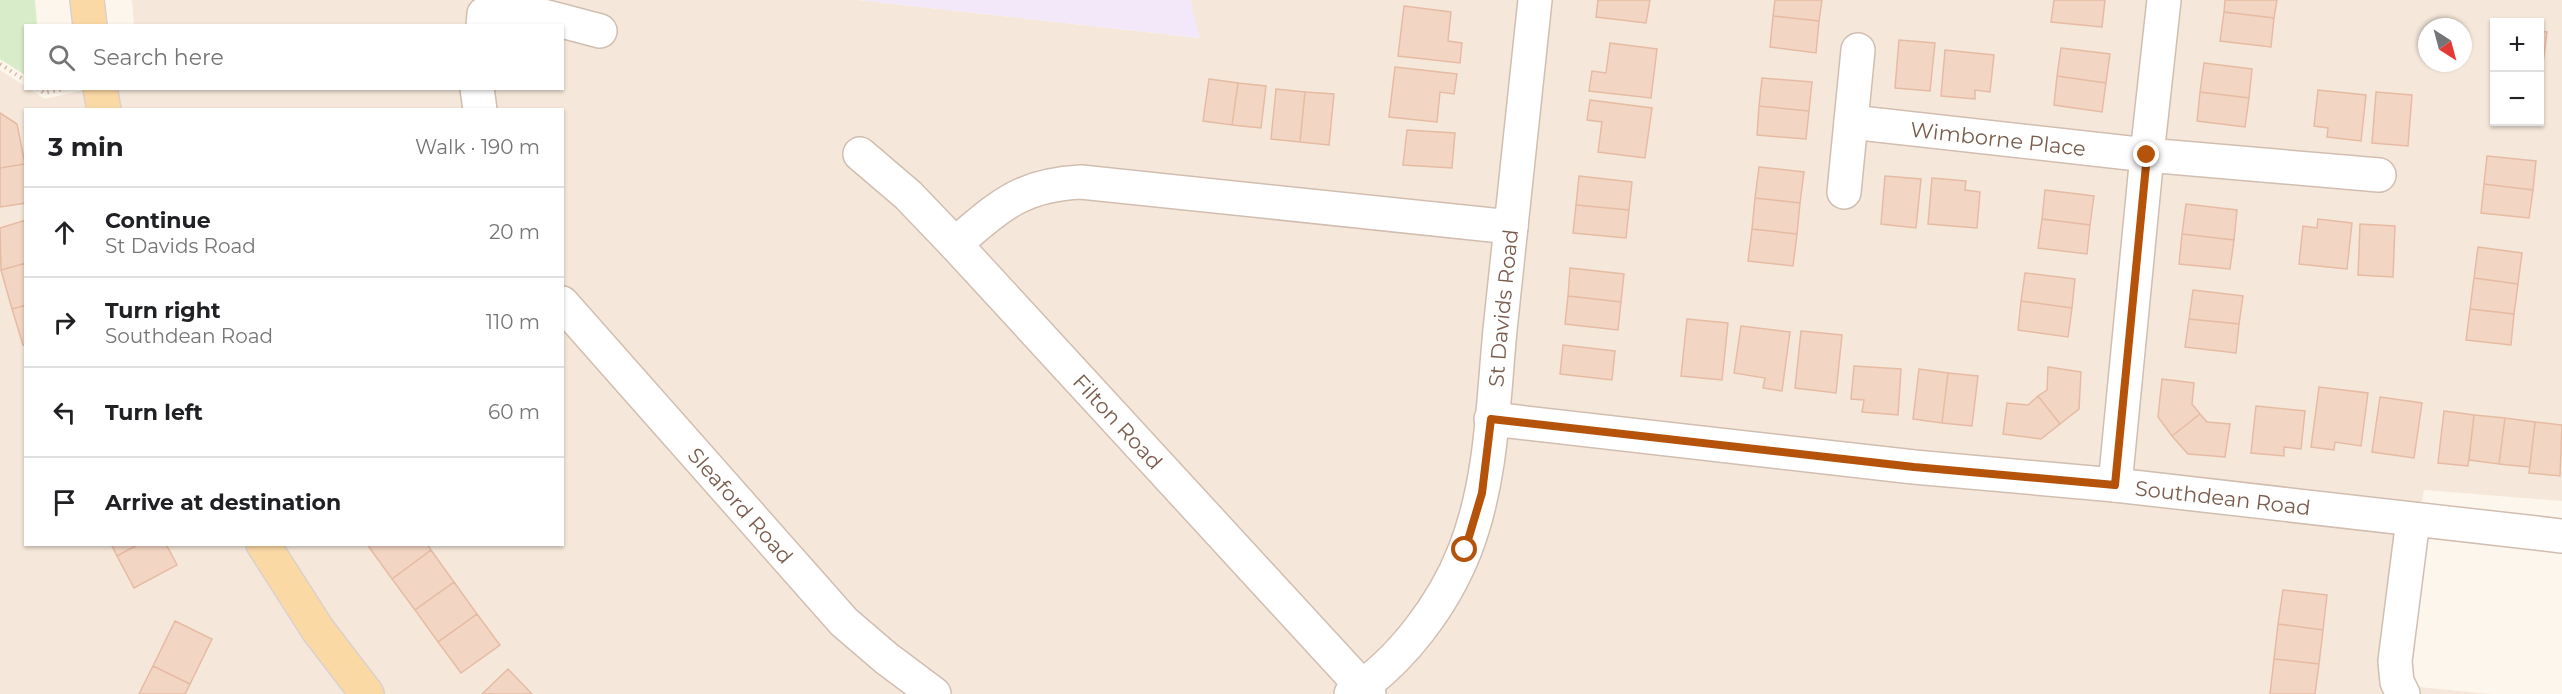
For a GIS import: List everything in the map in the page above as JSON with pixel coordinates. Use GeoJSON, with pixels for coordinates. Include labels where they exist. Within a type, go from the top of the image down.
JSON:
{"type":"FeatureCollection","features":[{"type":"Feature","properties":{"kind":"main road"},"geometry":{"type":"LineString","coordinates":[[87,0],[90,24]]}},
{"type":"Feature","properties":{"kind":"main road"},"geometry":{"type":"LineString","coordinates":[[99,90],[104,108]]}},
{"type":"Feature","properties":{"kind":"main road"},"geometry":{"type":"LineString","coordinates":[[264,546],[318,630],[367,694]]}},
{"type":"Feature","properties":{"kind":"street","name":"St Davids Road"},"geometry":{"type":"LineString","coordinates":[[1361,691],[1418,629],[1453,574],[1465,550],[1482,493],[1535,0]]}},
{"type":"Feature","properties":{"kind":"street"},"geometry":{"type":"LineString","coordinates":[[2115,485],[2164,0]]}},
{"type":"Feature","properties":{"kind":"street"},"geometry":{"type":"LineString","coordinates":[[483,24],[484,14],[532,13],[600,31]]}},
{"type":"Feature","properties":{"kind":"street"},"geometry":{"type":"LineString","coordinates":[[1844,192],[1858,50]]}},
{"type":"Feature","properties":{"kind":"street"},"geometry":{"type":"LineString","coordinates":[[477,90],[480,108]]}},
{"type":"Feature","properties":{"kind":"street","name":"Wimborne Place"},"geometry":{"type":"LineString","coordinates":[[1851,122],[2147,155],[2379,176]]}},
{"type":"Feature","properties":{"kind":"street","name":"Filton Road"},"geometry":{"type":"LineString","coordinates":[[860,154],[908,195],[955,244],[1361,691]]}},
{"type":"Feature","properties":{"kind":"street"},"geometry":{"type":"LineString","coordinates":[[955,244],[993,212],[1021,194],[1040,186],[1081,182],[1511,227]]}},
{"type":"Feature","properties":{"kind":"street","name":"Sleaford Road"},"geometry":{"type":"LineString","coordinates":[[564,305],[844,622],[886,658],[934,694]]}},
{"type":"Feature","properties":{"kind":"street","name":"Southdean Road"},"geometry":{"type":"LineString","coordinates":[[1491,419],[1914,467],[2115,485],[2562,536]]}},
{"type":"Feature","properties":{"kind":"street"},"geometry":{"type":"LineString","coordinates":[[2403,694],[2397,682],[2395,661],[2414,520]]}},
{"type":"Feature","properties":{"kind":"path"},"geometry":{"type":"LineString","coordinates":[[0,64],[24,80]]}},
{"type":"Feature","properties":{"kind":"path"},"geometry":{"type":"LineString","coordinates":[[40,90],[44,93],[57,90]]}},
{"type":"Feature","properties":{"kind":"shaded area"},"geometry":{"type":"Polygon","coordinates":[[[132,0],[858,0],[1199,38],[1190,0],[2562,0],[2562,501],[2424,490],[2388,684],[2491,694],[0,694],[0,70],[24,85],[24,90],[31,90],[45,99],[83,90],[564,90],[564,24],[134,24],[132,0]]]}},
{"type":"Feature","properties":{"kind":"shaded area"},"geometry":{"type":"Polygon","coordinates":[[[858,0],[1190,0],[1200,38],[858,0]]]}},
{"type":"Feature","properties":{"kind":"green space"},"geometry":{"type":"Polygon","coordinates":[[[0,0],[35,0],[37,24],[24,24],[24,74],[0,59],[0,0]]]}},
{"type":"Feature","properties":{"kind":"building"},"geometry":{"type":"Polygon","coordinates":[[[1598,0],[1650,0],[1646,23],[1596,17],[1598,0]]]}},
{"type":"Feature","properties":{"kind":"building"},"geometry":{"type":"Polygon","coordinates":[[[1775,0],[1822,0],[1819,21],[1773,16],[1775,0]]]}},
{"type":"Feature","properties":{"kind":"building"},"geometry":{"type":"Polygon","coordinates":[[[2054,0],[2105,0],[2102,27],[2051,22],[2054,0]]]}},
{"type":"Feature","properties":{"kind":"building"},"geometry":{"type":"Polygon","coordinates":[[[2225,0],[2277,0],[2274,18],[2224,12],[2225,0]]]}},
{"type":"Feature","properties":{"kind":"building"},"geometry":{"type":"Polygon","coordinates":[[[1404,6],[1451,12],[1448,41],[1462,43],[1460,63],[1398,56],[1404,6]]]}},
{"type":"Feature","properties":{"kind":"building"},"geometry":{"type":"Polygon","coordinates":[[[2224,12],[2274,18],[2271,47],[2220,41],[2224,12]]]}},
{"type":"Feature","properties":{"kind":"building"},"geometry":{"type":"Polygon","coordinates":[[[1773,16],[1819,21],[1816,53],[1770,47],[1773,16]]]}},
{"type":"Feature","properties":{"kind":"building"},"geometry":{"type":"Polygon","coordinates":[[[2544,32],[2547,32],[2544,55],[2544,32]]]}},
{"type":"Feature","properties":{"kind":"building"},"geometry":{"type":"Polygon","coordinates":[[[1899,40],[1935,43],[1930,91],[1895,88],[1899,40]]]}},
{"type":"Feature","properties":{"kind":"building"},"geometry":{"type":"Polygon","coordinates":[[[1610,43],[1657,49],[1651,98],[1589,91],[1592,71],[1606,73],[1610,43]]]}},
{"type":"Feature","properties":{"kind":"building"},"geometry":{"type":"Polygon","coordinates":[[[2061,48],[2110,54],[2106,83],[2057,76],[2061,48]]]}},
{"type":"Feature","properties":{"kind":"building"},"geometry":{"type":"Polygon","coordinates":[[[1945,50],[1994,55],[1990,92],[1975,90],[1975,99],[1941,96],[1945,50]]]}},
{"type":"Feature","properties":{"kind":"building"},"geometry":{"type":"Polygon","coordinates":[[[2204,63],[2252,69],[2249,98],[2200,92],[2204,63]]]}},
{"type":"Feature","properties":{"kind":"building"},"geometry":{"type":"Polygon","coordinates":[[[1395,67],[1457,74],[1454,94],[1440,92],[1437,122],[1389,117],[1395,67]]]}},
{"type":"Feature","properties":{"kind":"building"},"geometry":{"type":"Polygon","coordinates":[[[2057,76],[2106,83],[2102,112],[2054,105],[2057,76]]]}},
{"type":"Feature","properties":{"kind":"building"},"geometry":{"type":"Polygon","coordinates":[[[1762,78],[1812,82],[1809,111],[1759,106],[1762,78]]]}},
{"type":"Feature","properties":{"kind":"building"},"geometry":{"type":"Polygon","coordinates":[[[1209,79],[1238,83],[1232,125],[1203,121],[1209,79]]]}},
{"type":"Feature","properties":{"kind":"building"},"geometry":{"type":"Polygon","coordinates":[[[1238,83],[1266,86],[1261,128],[1232,125],[1238,83]]]}},
{"type":"Feature","properties":{"kind":"building"},"geometry":{"type":"Polygon","coordinates":[[[1276,89],[1305,92],[1300,142],[1271,139],[1276,89]]]}},
{"type":"Feature","properties":{"kind":"building"},"geometry":{"type":"Polygon","coordinates":[[[2318,90],[2366,95],[2361,141],[2327,137],[2328,128],[2314,126],[2318,90]]]}},
{"type":"Feature","properties":{"kind":"building"},"geometry":{"type":"Polygon","coordinates":[[[1305,92],[1334,94],[1329,145],[1300,142],[1305,92]]]}},
{"type":"Feature","properties":{"kind":"building"},"geometry":{"type":"Polygon","coordinates":[[[2200,92],[2249,98],[2245,127],[2197,121],[2200,92]]]}},
{"type":"Feature","properties":{"kind":"building"},"geometry":{"type":"Polygon","coordinates":[[[2376,92],[2412,95],[2408,146],[2372,143],[2376,92]]]}},
{"type":"Feature","properties":{"kind":"building"},"geometry":{"type":"Polygon","coordinates":[[[1590,100],[1652,108],[1645,158],[1598,152],[1602,122],[1587,120],[1590,100]]]}},
{"type":"Feature","properties":{"kind":"building"},"geometry":{"type":"Polygon","coordinates":[[[1759,106],[1809,111],[1806,139],[1757,135],[1759,106]]]}},
{"type":"Feature","properties":{"kind":"building"},"geometry":{"type":"Polygon","coordinates":[[[0,113],[17,124],[24,164],[0,168],[0,113]]]}},
{"type":"Feature","properties":{"kind":"building"},"geometry":{"type":"Polygon","coordinates":[[[1407,130],[1455,133],[1452,168],[1403,165],[1407,130]]]}},
{"type":"Feature","properties":{"kind":"building"},"geometry":{"type":"Polygon","coordinates":[[[2487,156],[2536,161],[2533,190],[2484,184],[2487,156]]]}},
{"type":"Feature","properties":{"kind":"building"},"geometry":{"type":"Polygon","coordinates":[[[24,164],[24,203],[0,207],[0,168],[24,164]]]}},
{"type":"Feature","properties":{"kind":"building"},"geometry":{"type":"Polygon","coordinates":[[[1759,167],[1804,172],[1800,203],[1755,198],[1759,167]]]}},
{"type":"Feature","properties":{"kind":"building"},"geometry":{"type":"Polygon","coordinates":[[[1579,176],[1632,182],[1629,210],[1576,205],[1579,176]]]}},
{"type":"Feature","properties":{"kind":"building"},"geometry":{"type":"Polygon","coordinates":[[[1885,176],[1921,179],[1916,228],[1881,224],[1885,176]]]}},
{"type":"Feature","properties":{"kind":"building"},"geometry":{"type":"Polygon","coordinates":[[[1932,178],[1966,181],[1965,190],[1980,192],[1977,228],[1928,224],[1932,178]]]}},
{"type":"Feature","properties":{"kind":"building"},"geometry":{"type":"Polygon","coordinates":[[[2484,184],[2533,190],[2529,218],[2481,213],[2484,184]]]}},
{"type":"Feature","properties":{"kind":"building"},"geometry":{"type":"Polygon","coordinates":[[[2045,190],[2094,196],[2090,225],[2042,219],[2045,190]]]}},
{"type":"Feature","properties":{"kind":"building"},"geometry":{"type":"Polygon","coordinates":[[[1755,198],[1800,203],[1797,234],[1752,229],[1755,198]]]}},
{"type":"Feature","properties":{"kind":"building"},"geometry":{"type":"Polygon","coordinates":[[[2186,204],[2237,210],[2234,240],[2182,234],[2186,204]]]}},
{"type":"Feature","properties":{"kind":"building"},"geometry":{"type":"Polygon","coordinates":[[[1576,205],[1629,210],[1626,238],[1573,233],[1576,205]]]}},
{"type":"Feature","properties":{"kind":"building"},"geometry":{"type":"Polygon","coordinates":[[[2042,219],[2090,225],[2087,254],[2038,248],[2042,219]]]}},
{"type":"Feature","properties":{"kind":"building"},"geometry":{"type":"Polygon","coordinates":[[[2318,219],[2352,223],[2347,269],[2299,264],[2303,226],[2317,228],[2318,219]]]}},
{"type":"Feature","properties":{"kind":"building"},"geometry":{"type":"Polygon","coordinates":[[[24,221],[24,264],[1,270],[0,228],[24,221]]]}},
{"type":"Feature","properties":{"kind":"building"},"geometry":{"type":"Polygon","coordinates":[[[2360,224],[2395,226],[2393,277],[2358,275],[2360,224]]]}},
{"type":"Feature","properties":{"kind":"building"},"geometry":{"type":"Polygon","coordinates":[[[1752,229],[1797,234],[1793,266],[1748,261],[1752,229]]]}},
{"type":"Feature","properties":{"kind":"building"},"geometry":{"type":"Polygon","coordinates":[[[2182,234],[2234,240],[2230,269],[2179,264],[2182,234]]]}},
{"type":"Feature","properties":{"kind":"building"},"geometry":{"type":"Polygon","coordinates":[[[2478,247],[2522,253],[2518,284],[2474,278],[2478,247]]]}},
{"type":"Feature","properties":{"kind":"building"},"geometry":{"type":"Polygon","coordinates":[[[24,264],[24,306],[12,309],[1,270],[24,264]]]}},
{"type":"Feature","properties":{"kind":"building"},"geometry":{"type":"Polygon","coordinates":[[[1570,268],[1624,274],[1621,302],[1568,296],[1570,268]]]}},
{"type":"Feature","properties":{"kind":"building"},"geometry":{"type":"Polygon","coordinates":[[[2025,273],[2075,279],[2072,308],[2021,301],[2025,273]]]}},
{"type":"Feature","properties":{"kind":"building"},"geometry":{"type":"Polygon","coordinates":[[[2474,278],[2518,284],[2514,314],[2470,309],[2474,278]]]}},
{"type":"Feature","properties":{"kind":"building"},"geometry":{"type":"Polygon","coordinates":[[[2193,290],[2243,296],[2239,324],[2189,319],[2193,290]]]}},
{"type":"Feature","properties":{"kind":"building"},"geometry":{"type":"Polygon","coordinates":[[[1568,296],[1621,302],[1618,330],[1565,324],[1568,296]]]}},
{"type":"Feature","properties":{"kind":"building"},"geometry":{"type":"Polygon","coordinates":[[[2021,301],[2072,308],[2068,337],[2018,330],[2021,301]]]}},
{"type":"Feature","properties":{"kind":"building"},"geometry":{"type":"Polygon","coordinates":[[[24,306],[23,345],[12,309],[24,306]]]}},
{"type":"Feature","properties":{"kind":"building"},"geometry":{"type":"Polygon","coordinates":[[[2470,309],[2514,314],[2511,345],[2466,340],[2470,309]]]}},
{"type":"Feature","properties":{"kind":"building"},"geometry":{"type":"Polygon","coordinates":[[[1687,319],[1728,323],[1722,380],[1681,376],[1687,319]]]}},
{"type":"Feature","properties":{"kind":"building"},"geometry":{"type":"Polygon","coordinates":[[[2189,319],[2239,324],[2236,353],[2185,347],[2189,319]]]}},
{"type":"Feature","properties":{"kind":"building"},"geometry":{"type":"Polygon","coordinates":[[[1741,326],[1790,332],[1782,391],[1763,388],[1765,378],[1734,373],[1741,326]]]}},
{"type":"Feature","properties":{"kind":"building"},"geometry":{"type":"Polygon","coordinates":[[[1801,331],[1842,335],[1836,393],[1795,388],[1801,331]]]}},
{"type":"Feature","properties":{"kind":"building"},"geometry":{"type":"Polygon","coordinates":[[[1563,345],[1615,351],[1612,380],[1560,374],[1563,345]]]}},
{"type":"Feature","properties":{"kind":"building"},"geometry":{"type":"Polygon","coordinates":[[[1854,366],[1901,369],[1898,415],[1862,412],[1864,400],[1851,399],[1854,366]]]}},
{"type":"Feature","properties":{"kind":"building"},"geometry":{"type":"Polygon","coordinates":[[[2048,367],[2081,372],[2079,409],[2060,424],[2038,396],[2047,390],[2048,367]]]}},
{"type":"Feature","properties":{"kind":"building"},"geometry":{"type":"Polygon","coordinates":[[[1919,369],[1948,373],[1942,423],[1913,419],[1919,369]]]}},
{"type":"Feature","properties":{"kind":"building"},"geometry":{"type":"Polygon","coordinates":[[[1948,373],[1978,376],[1972,426],[1942,423],[1948,373]]]}},
{"type":"Feature","properties":{"kind":"building"},"geometry":{"type":"Polygon","coordinates":[[[2162,379],[2194,383],[2192,404],[2200,414],[2172,436],[2158,417],[2162,379]]]}},
{"type":"Feature","properties":{"kind":"building"},"geometry":{"type":"Polygon","coordinates":[[[2319,387],[2368,393],[2361,446],[2335,442],[2334,450],[2311,447],[2319,387]]]}},
{"type":"Feature","properties":{"kind":"building"},"geometry":{"type":"Polygon","coordinates":[[[2038,396],[2060,424],[2041,439],[2003,434],[2007,403],[2028,405],[2038,396]]]}},
{"type":"Feature","properties":{"kind":"building"},"geometry":{"type":"Polygon","coordinates":[[[2380,397],[2422,403],[2414,458],[2372,452],[2380,397]]]}},
{"type":"Feature","properties":{"kind":"building"},"geometry":{"type":"Polygon","coordinates":[[[2256,406],[2305,411],[2301,449],[2284,447],[2284,456],[2251,453],[2256,406]]]}},
{"type":"Feature","properties":{"kind":"building"},"geometry":{"type":"Polygon","coordinates":[[[2444,411],[2474,415],[2468,466],[2438,463],[2444,411]]]}},
{"type":"Feature","properties":{"kind":"building"},"geometry":{"type":"Polygon","coordinates":[[[2200,414],[2207,422],[2230,424],[2225,457],[2188,454],[2172,436],[2200,414]]]}},
{"type":"Feature","properties":{"kind":"building"},"geometry":{"type":"Polygon","coordinates":[[[2474,415],[2505,418],[2499,464],[2469,460],[2474,415]]]}},
{"type":"Feature","properties":{"kind":"building"},"geometry":{"type":"Polygon","coordinates":[[[2505,418],[2535,422],[2530,467],[2499,464],[2505,418]]]}},
{"type":"Feature","properties":{"kind":"building"},"geometry":{"type":"Polygon","coordinates":[[[2535,422],[2562,425],[2560,476],[2529,473],[2535,422]]]}},
{"type":"Feature","properties":{"kind":"building"},"geometry":{"type":"Polygon","coordinates":[[[112,546],[135,546],[117,556],[112,546]]]}},
{"type":"Feature","properties":{"kind":"building"},"geometry":{"type":"Polygon","coordinates":[[[135,546],[167,546],[177,565],[134,588],[117,556],[135,546]]]}},
{"type":"Feature","properties":{"kind":"building"},"geometry":{"type":"Polygon","coordinates":[[[428,546],[431,550],[392,579],[369,547],[428,546]]]}},
{"type":"Feature","properties":{"kind":"building"},"geometry":{"type":"Polygon","coordinates":[[[431,550],[454,582],[415,610],[392,579],[431,550]]]}},
{"type":"Feature","properties":{"kind":"building"},"geometry":{"type":"Polygon","coordinates":[[[454,582],[477,614],[438,642],[415,610],[454,582]]]}},
{"type":"Feature","properties":{"kind":"building"},"geometry":{"type":"Polygon","coordinates":[[[2283,590],[2327,595],[2323,630],[2278,624],[2283,590]]]}},
{"type":"Feature","properties":{"kind":"building"},"geometry":{"type":"Polygon","coordinates":[[[477,614],[500,645],[461,673],[438,642],[477,614]]]}},
{"type":"Feature","properties":{"kind":"building"},"geometry":{"type":"Polygon","coordinates":[[[175,621],[212,639],[190,684],[153,666],[175,621]]]}},
{"type":"Feature","properties":{"kind":"building"},"geometry":{"type":"Polygon","coordinates":[[[2278,624],[2323,630],[2319,664],[2274,659],[2278,624]]]}},
{"type":"Feature","properties":{"kind":"building"},"geometry":{"type":"Polygon","coordinates":[[[2274,659],[2319,664],[2315,694],[2270,694],[2274,659]]]}},
{"type":"Feature","properties":{"kind":"building"},"geometry":{"type":"Polygon","coordinates":[[[153,666],[190,684],[185,694],[139,694],[153,666]]]}},
{"type":"Feature","properties":{"kind":"building"},"geometry":{"type":"Polygon","coordinates":[[[508,669],[532,694],[482,694],[508,669]]]}},
{"type":"Feature","properties":{"kind":"route"},"geometry":{"type":"LineString","coordinates":[[1465,550],[1482,493],[1491,419],[1914,467],[2115,485],[2147,155]]}}]}
